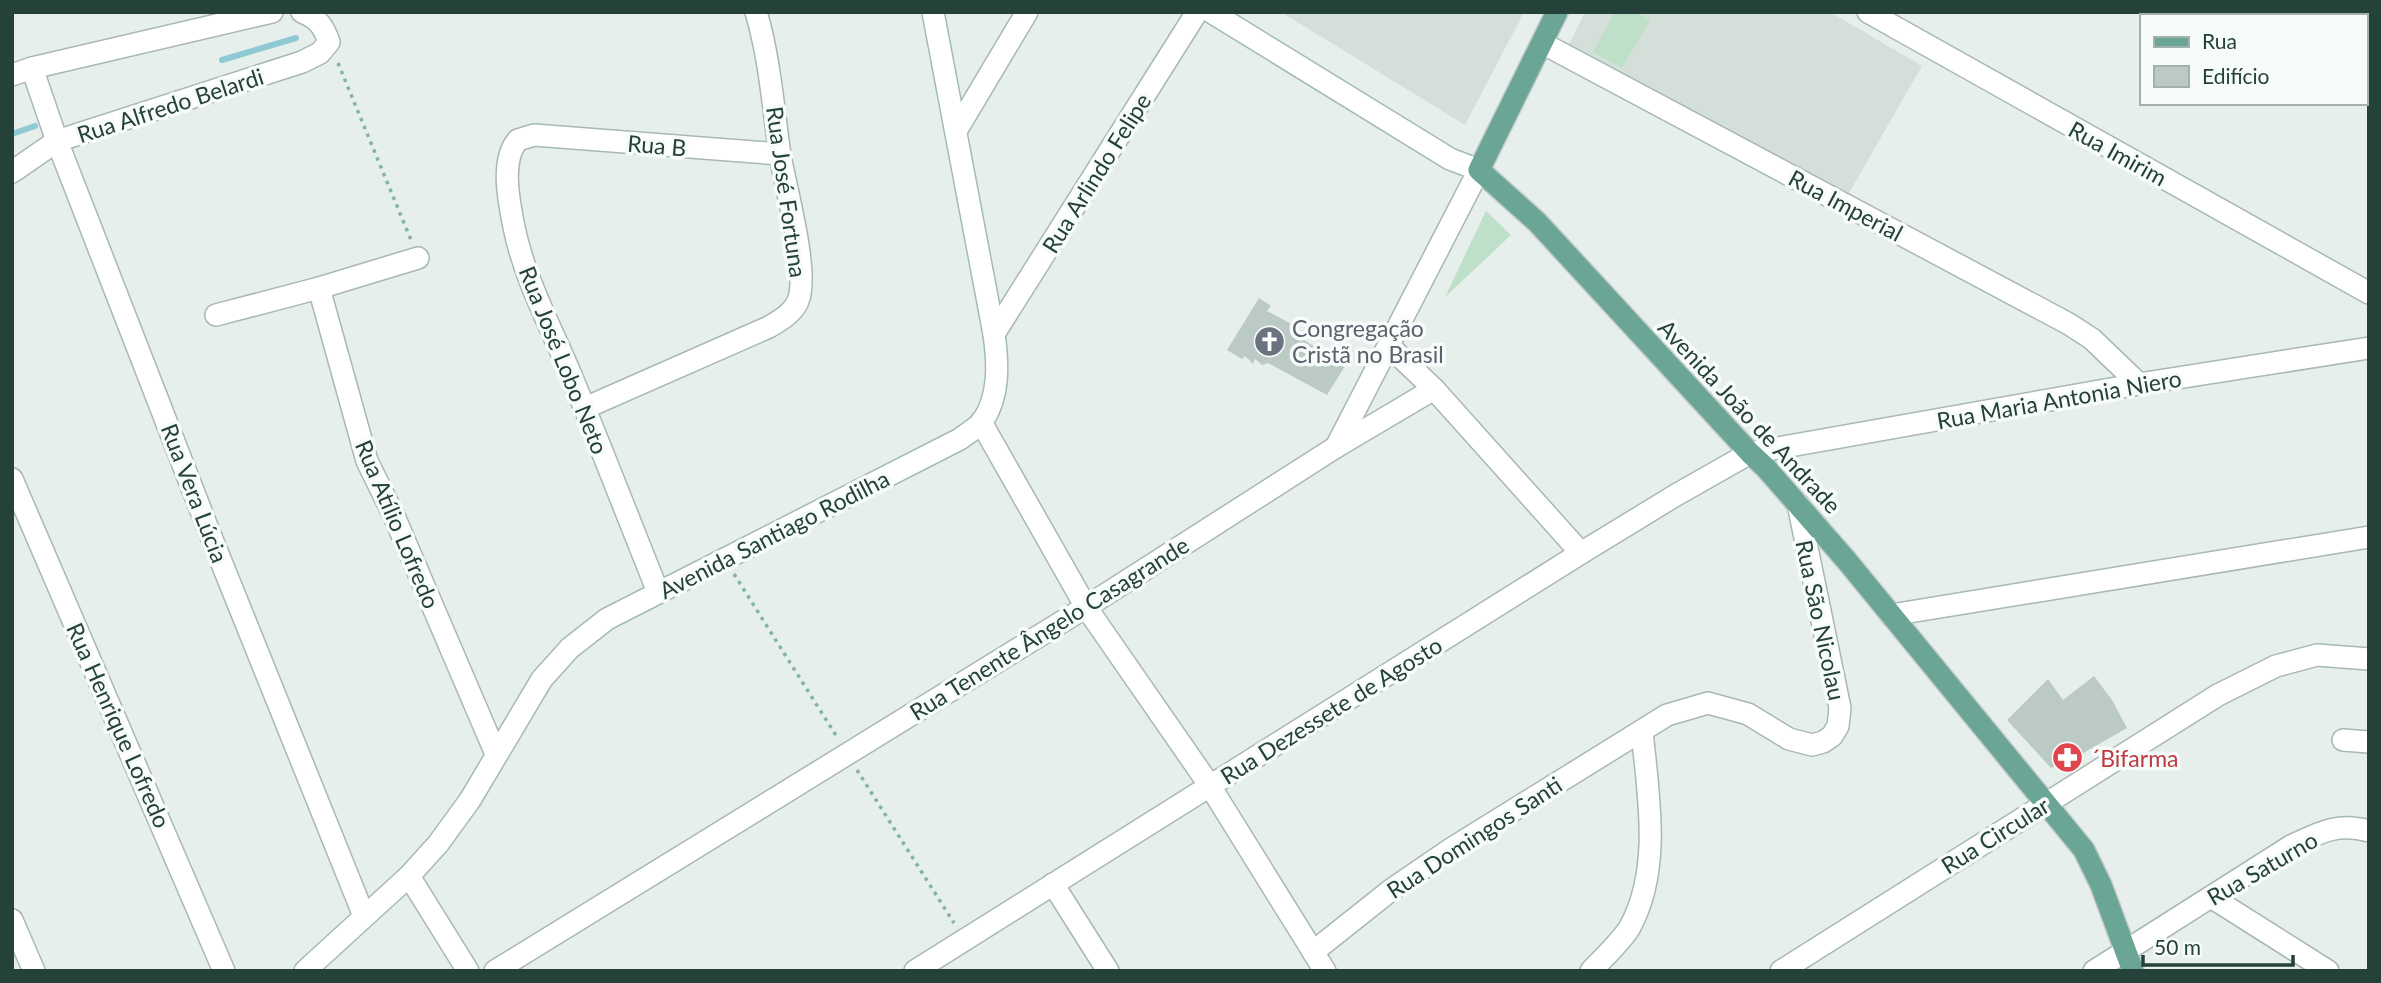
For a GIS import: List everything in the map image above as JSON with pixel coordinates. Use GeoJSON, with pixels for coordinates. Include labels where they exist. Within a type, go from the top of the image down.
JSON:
{"type":"FeatureCollection","features":[{"type":"Feature","properties":{"kind":"main road"},"geometry":{"type":"LineString","coordinates":[[1479,170],[1557,12]]}},
{"type":"Feature","properties":{"kind":"main road","name":"Avenida João de Andrade"},"geometry":{"type":"LineString","coordinates":[[1479,170],[1537,222],[1798,505],[2046,803],[2084,850],[2130,961]]}},
{"type":"Feature","properties":{"kind":"street"},"geometry":{"type":"LineString","coordinates":[[18,74],[272,12]]}},
{"type":"Feature","properties":{"kind":"street"},"geometry":{"type":"LineString","coordinates":[[302,12],[315,17],[324,26],[329,42]]}},
{"type":"Feature","properties":{"kind":"street","name":"Rua José Fortuna"},"geometry":{"type":"LineString","coordinates":[[585,408],[769,327],[788,315],[799,301],[802,282],[780,155],[766,45],[756,12]]}},
{"type":"Feature","properties":{"kind":"street"},"geometry":{"type":"LineString","coordinates":[[933,12],[998,367],[993,396],[981,422],[1086,607],[1210,786],[1325,971]]}},
{"type":"Feature","properties":{"kind":"street"},"geometry":{"type":"LineString","coordinates":[[956,131],[1027,12]]}},
{"type":"Feature","properties":{"kind":"street","name":"Rua Arlindo Felipe"},"geometry":{"type":"LineString","coordinates":[[994,334],[1197,12]]}},
{"type":"Feature","properties":{"kind":"street","name":"Avenida João de Andrade"},"geometry":{"type":"LineString","coordinates":[[1211,12],[1450,159],[1479,170]]}},
{"type":"Feature","properties":{"kind":"street","name":"Rua Imirim"},"geometry":{"type":"LineString","coordinates":[[1868,12],[2361,288]]}},
{"type":"Feature","properties":{"kind":"street","name":"Rua Alfredo Belardi"},"geometry":{"type":"LineString","coordinates":[[12,172],[58,141],[302,62],[320,53],[329,42]]}},
{"type":"Feature","properties":{"kind":"street","name":"Rua Imperial"},"geometry":{"type":"LineString","coordinates":[[1542,43],[2068,324],[2091,339],[2139,384]]}},
{"type":"Feature","properties":{"kind":"street","name":"Rua Vera Lúcia"},"geometry":{"type":"LineString","coordinates":[[18,74],[58,141],[205,521],[364,916]]}},
{"type":"Feature","properties":{"kind":"street","name":"Rua B"},"geometry":{"type":"LineString","coordinates":[[534,135],[780,155]]}},
{"type":"Feature","properties":{"kind":"street","name":"Rua José Lobo Neto"},"geometry":{"type":"LineString","coordinates":[[534,135],[518,139],[509,156],[508,180],[514,227],[523,261],[658,592]]}},
{"type":"Feature","properties":{"kind":"street"},"geometry":{"type":"LineString","coordinates":[[1336,447],[1479,170]]}},
{"type":"Feature","properties":{"kind":"street"},"geometry":{"type":"LineString","coordinates":[[216,315],[418,258]]}},
{"type":"Feature","properties":{"kind":"street","name":"Rua Atílio Lofredo"},"geometry":{"type":"LineString","coordinates":[[318,288],[367,461],[394,516],[496,754]]}},
{"type":"Feature","properties":{"kind":"street"},"geometry":{"type":"LineString","coordinates":[[2361,288],[2369,308]]}},
{"type":"Feature","properties":{"kind":"street"},"geometry":{"type":"LineString","coordinates":[[1388,346],[1434,389],[1581,553]]}},
{"type":"Feature","properties":{"kind":"street","name":"Rua Maria Antonia Niero"},"geometry":{"type":"LineString","coordinates":[[1750,453],[2139,384],[2369,348]]}},
{"type":"Feature","properties":{"kind":"street","name":"Rua Tenente Ângelo Casagrande"},"geometry":{"type":"LineString","coordinates":[[495,971],[1086,607],[1336,447],[1434,389]]}},
{"type":"Feature","properties":{"kind":"street","name":"Avenida Santiago Rodilha"},"geometry":{"type":"LineString","coordinates":[[305,971],[409,876],[446,833],[470,800],[542,679],[570,648],[607,619],[960,439],[981,422]]}},
{"type":"Feature","properties":{"kind":"street","name":"Rua Dezessete de Agosto"},"geometry":{"type":"LineString","coordinates":[[915,971],[1581,553],[1750,453]]}},
{"type":"Feature","properties":{"kind":"street","name":"Rua Henrique Lofredo"},"geometry":{"type":"LineString","coordinates":[[12,479],[224,971]]}},
{"type":"Feature","properties":{"kind":"street","name":"Rua São Nicolau"},"geometry":{"type":"LineString","coordinates":[[1642,731],[1667,715],[1708,703],[1748,714],[1788,739],[1802,743],[1812,745],[1832,736],[1838,726],[1840,708],[1798,505]]}},
{"type":"Feature","properties":{"kind":"street"},"geometry":{"type":"LineString","coordinates":[[1891,615],[2369,537]]}},
{"type":"Feature","properties":{"kind":"street","name":"Rua Circular"},"geometry":{"type":"LineString","coordinates":[[1781,971],[2218,695],[2276,666],[2317,655],[2369,659]]}},
{"type":"Feature","properties":{"kind":"street"},"geometry":{"type":"LineString","coordinates":[[1591,971],[1630,928],[1644,887],[1652,827],[1642,731]]}},
{"type":"Feature","properties":{"kind":"street","name":"Rua Domingos Santi"},"geometry":{"type":"LineString","coordinates":[[1313,952],[1391,890],[1451,849],[1642,731]]}},
{"type":"Feature","properties":{"kind":"street"},"geometry":{"type":"LineString","coordinates":[[2343,740],[2369,742]]}},
{"type":"Feature","properties":{"kind":"street","name":"Rua Saturno"},"geometry":{"type":"LineString","coordinates":[[2094,971],[2130,961],[2211,897],[2291,846],[2324,831],[2350,826],[2369,831]]}},
{"type":"Feature","properties":{"kind":"street"},"geometry":{"type":"LineString","coordinates":[[409,876],[468,971]]}},
{"type":"Feature","properties":{"kind":"street"},"geometry":{"type":"LineString","coordinates":[[1053,884],[1108,971]]}},
{"type":"Feature","properties":{"kind":"street"},"geometry":{"type":"LineString","coordinates":[[2211,897],[2302,964],[2328,971]]}},
{"type":"Feature","properties":{"kind":"street"},"geometry":{"type":"LineString","coordinates":[[12,920],[34,971]]}},
{"type":"Feature","properties":{"kind":"path"},"geometry":{"type":"LineString","coordinates":[[329,42],[418,258]]}},
{"type":"Feature","properties":{"kind":"shaded area"},"geometry":{"type":"Polygon","coordinates":[[[1281,12],[1524,12],[1465,125],[1281,12]]]}},
{"type":"Feature","properties":{"kind":"shaded area"},"geometry":{"type":"Polygon","coordinates":[[[1585,12],[1830,12],[1922,66],[1849,193],[1568,47],[1585,12]]]}},
{"type":"Feature","properties":{"kind":"green space"},"geometry":{"type":"Polygon","coordinates":[[[1615,12],[1636,12],[1650,20],[1622,68],[1593,52],[1615,12]]]}},
{"type":"Feature","properties":{"kind":"green space"},"geometry":{"type":"Polygon","coordinates":[[[1486,211],[1511,235],[1445,297],[1486,211]]]}},
{"type":"Feature","properties":{"kind":"building","name":"Congregação Cristã no Brasil"},"geometry":{"type":"Polygon","coordinates":[[[1259,298],[1271,306],[1267,311],[1295,326],[1291,332],[1345,366],[1327,395],[1268,363],[1262,365],[1255,359],[1253,364],[1245,356],[1242,359],[1227,350],[1259,298]]]}},
{"type":"Feature","properties":{"kind":"building"},"geometry":{"type":"Polygon","coordinates":[[[2094,676],[2112,700],[2127,728],[2071,760],[2051,768],[2007,720],[2048,679],[2063,700],[2094,676]]]}},
{"type":"Feature","properties":{"kind":"waterway"},"geometry":{"type":"LineString","coordinates":[[222,60],[296,38]]}},
{"type":"Feature","properties":{"kind":"waterway"},"geometry":{"type":"LineString","coordinates":[[12,134],[35,126]]}},
{"type":"Feature","properties":{"kind":"place","name":"Congregação Cristã no Brasil"},"geometry":{"type":"Point","coordinates":[1269,341]}},
{"type":"Feature","properties":{"kind":"place","name":"´Bifarma"},"geometry":{"type":"Point","coordinates":[2068,758]}}]}
